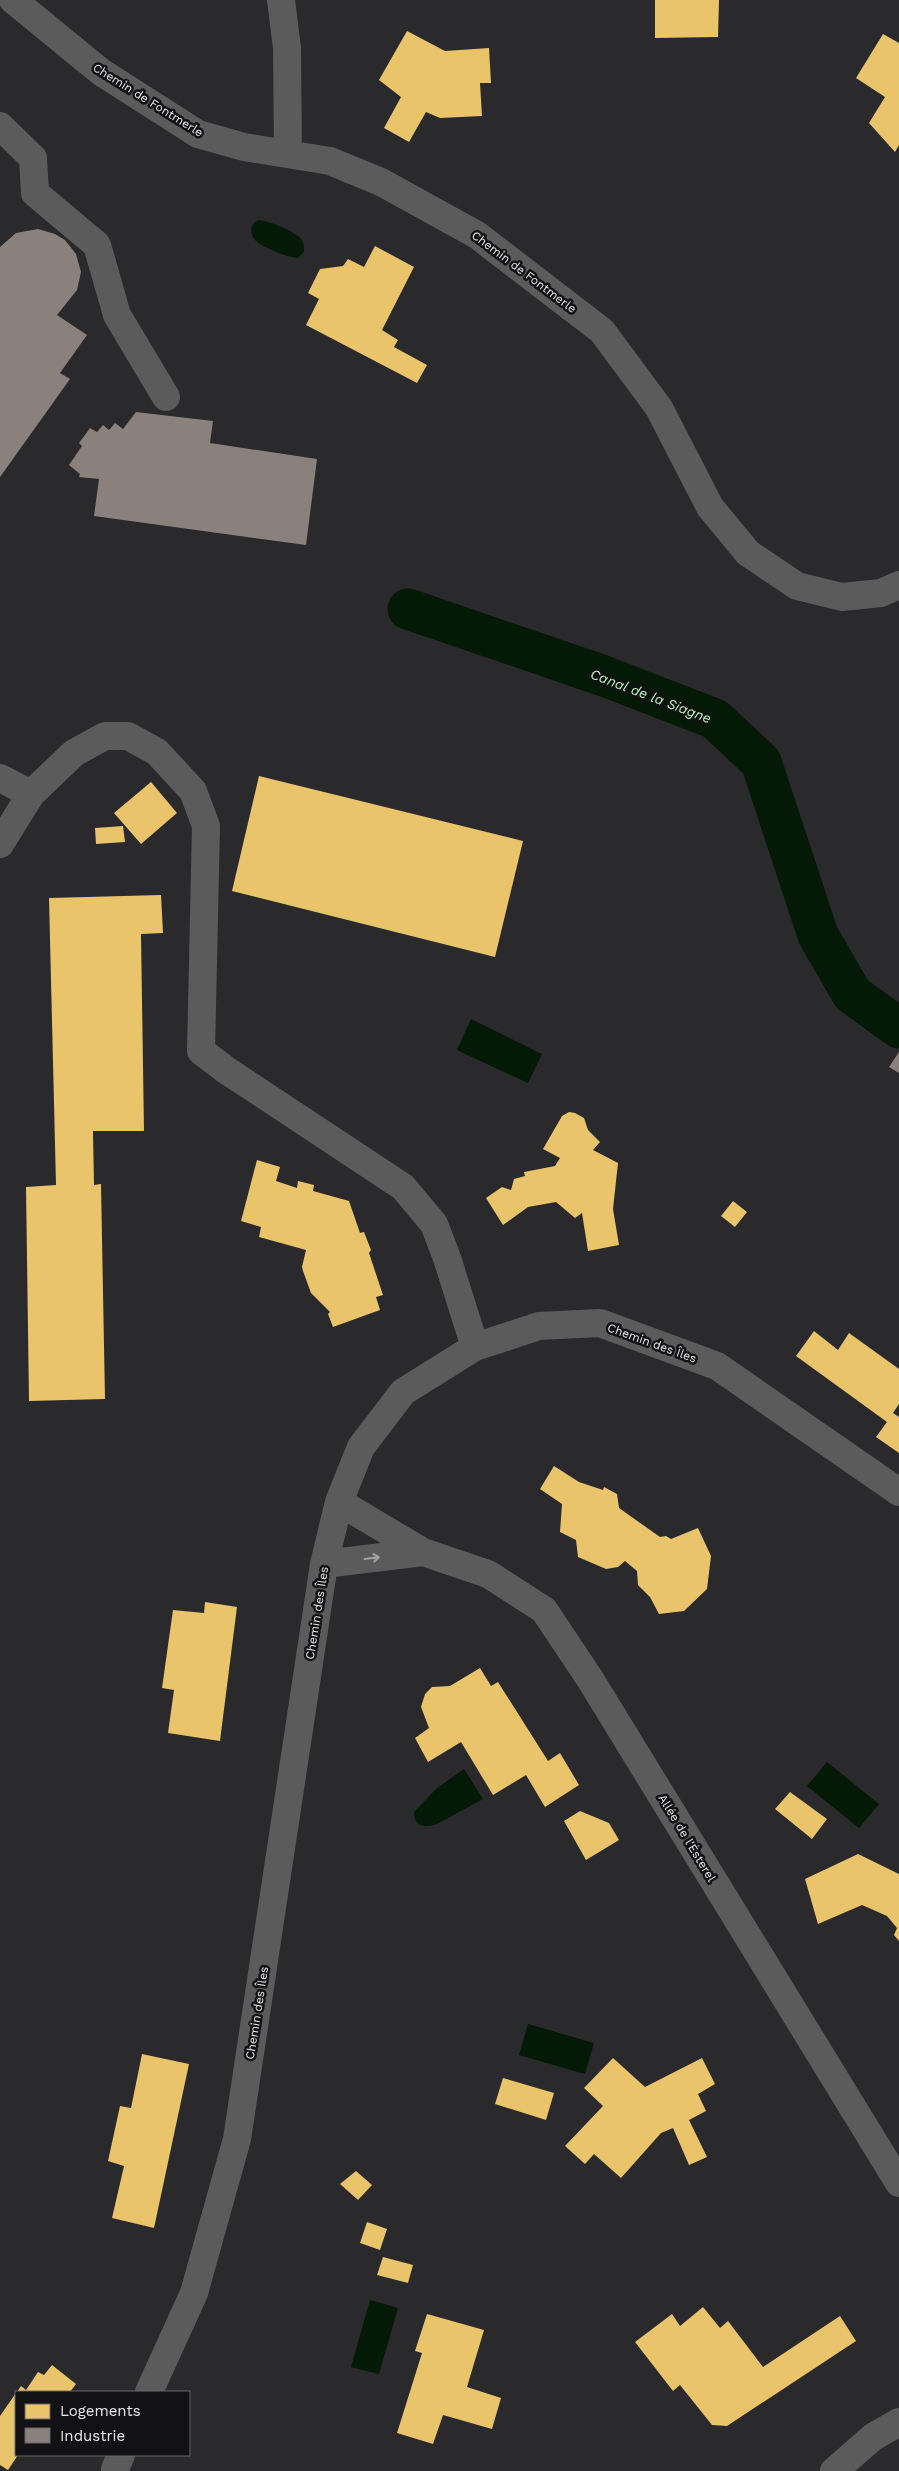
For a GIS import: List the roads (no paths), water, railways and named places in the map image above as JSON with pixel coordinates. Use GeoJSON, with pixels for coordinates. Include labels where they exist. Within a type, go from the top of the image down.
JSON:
{"type":"FeatureCollection","features":[{"type":"Feature","properties":{"kind":"street","name":"Chemin de Fontmerle"},"geometry":{"type":"LineString","coordinates":[[13,0],[101,72],[198,134],[244,148],[330,162],[380,182],[477,235],[602,331],[659,408],[710,507],[748,553],[797,586],[842,597],[881,593],[899,585]]}},
{"type":"Feature","properties":{"kind":"street"},"geometry":{"type":"LineString","coordinates":[[281,0],[287,48],[288,154]]}},
{"type":"Feature","properties":{"kind":"street"},"geometry":{"type":"LineString","coordinates":[[0,126],[33,158],[34,193],[98,245],[116,315],[166,396]]}},
{"type":"Feature","properties":{"kind":"street"},"geometry":{"type":"LineString","coordinates":[[0,844],[31,794],[74,753],[105,736],[128,736],[157,752],[193,791],[206,826],[201,1051],[226,1070],[402,1187],[434,1224],[447,1258],[475,1347]]}},
{"type":"Feature","properties":{"kind":"street"},"geometry":{"type":"LineString","coordinates":[[0,778],[31,794]]}},
{"type":"Feature","properties":{"kind":"street","name":"Chemin des Îles"},"geometry":{"type":"LineString","coordinates":[[149,2391],[194,2293],[238,2139],[324,1564],[339,1502],[361,1447],[403,1392],[475,1347],[539,1326],[600,1324],[717,1366],[899,1492]]}},
{"type":"Feature","properties":{"kind":"street","name":"Allée de l'Ésterel"},"geometry":{"type":"LineString","coordinates":[[339,1502],[423,1552],[488,1574],[544,1610],[590,1679],[899,2184]]}},
{"type":"Feature","properties":{"kind":"street","name":"Allée de l'Ésterel"},"geometry":{"type":"LineString","coordinates":[[324,1564],[423,1552]]}},
{"type":"Feature","properties":{"kind":"street"},"geometry":{"type":"LineString","coordinates":[[834,2471],[873,2437],[899,2422]]}},
{"type":"Feature","properties":{"kind":"waterway","name":"Canal de la Siagne"},"geometry":{"type":"LineString","coordinates":[[408,609],[604,676],[715,719],[761,762],[818,935],[852,994],[899,1028]]}}]}
